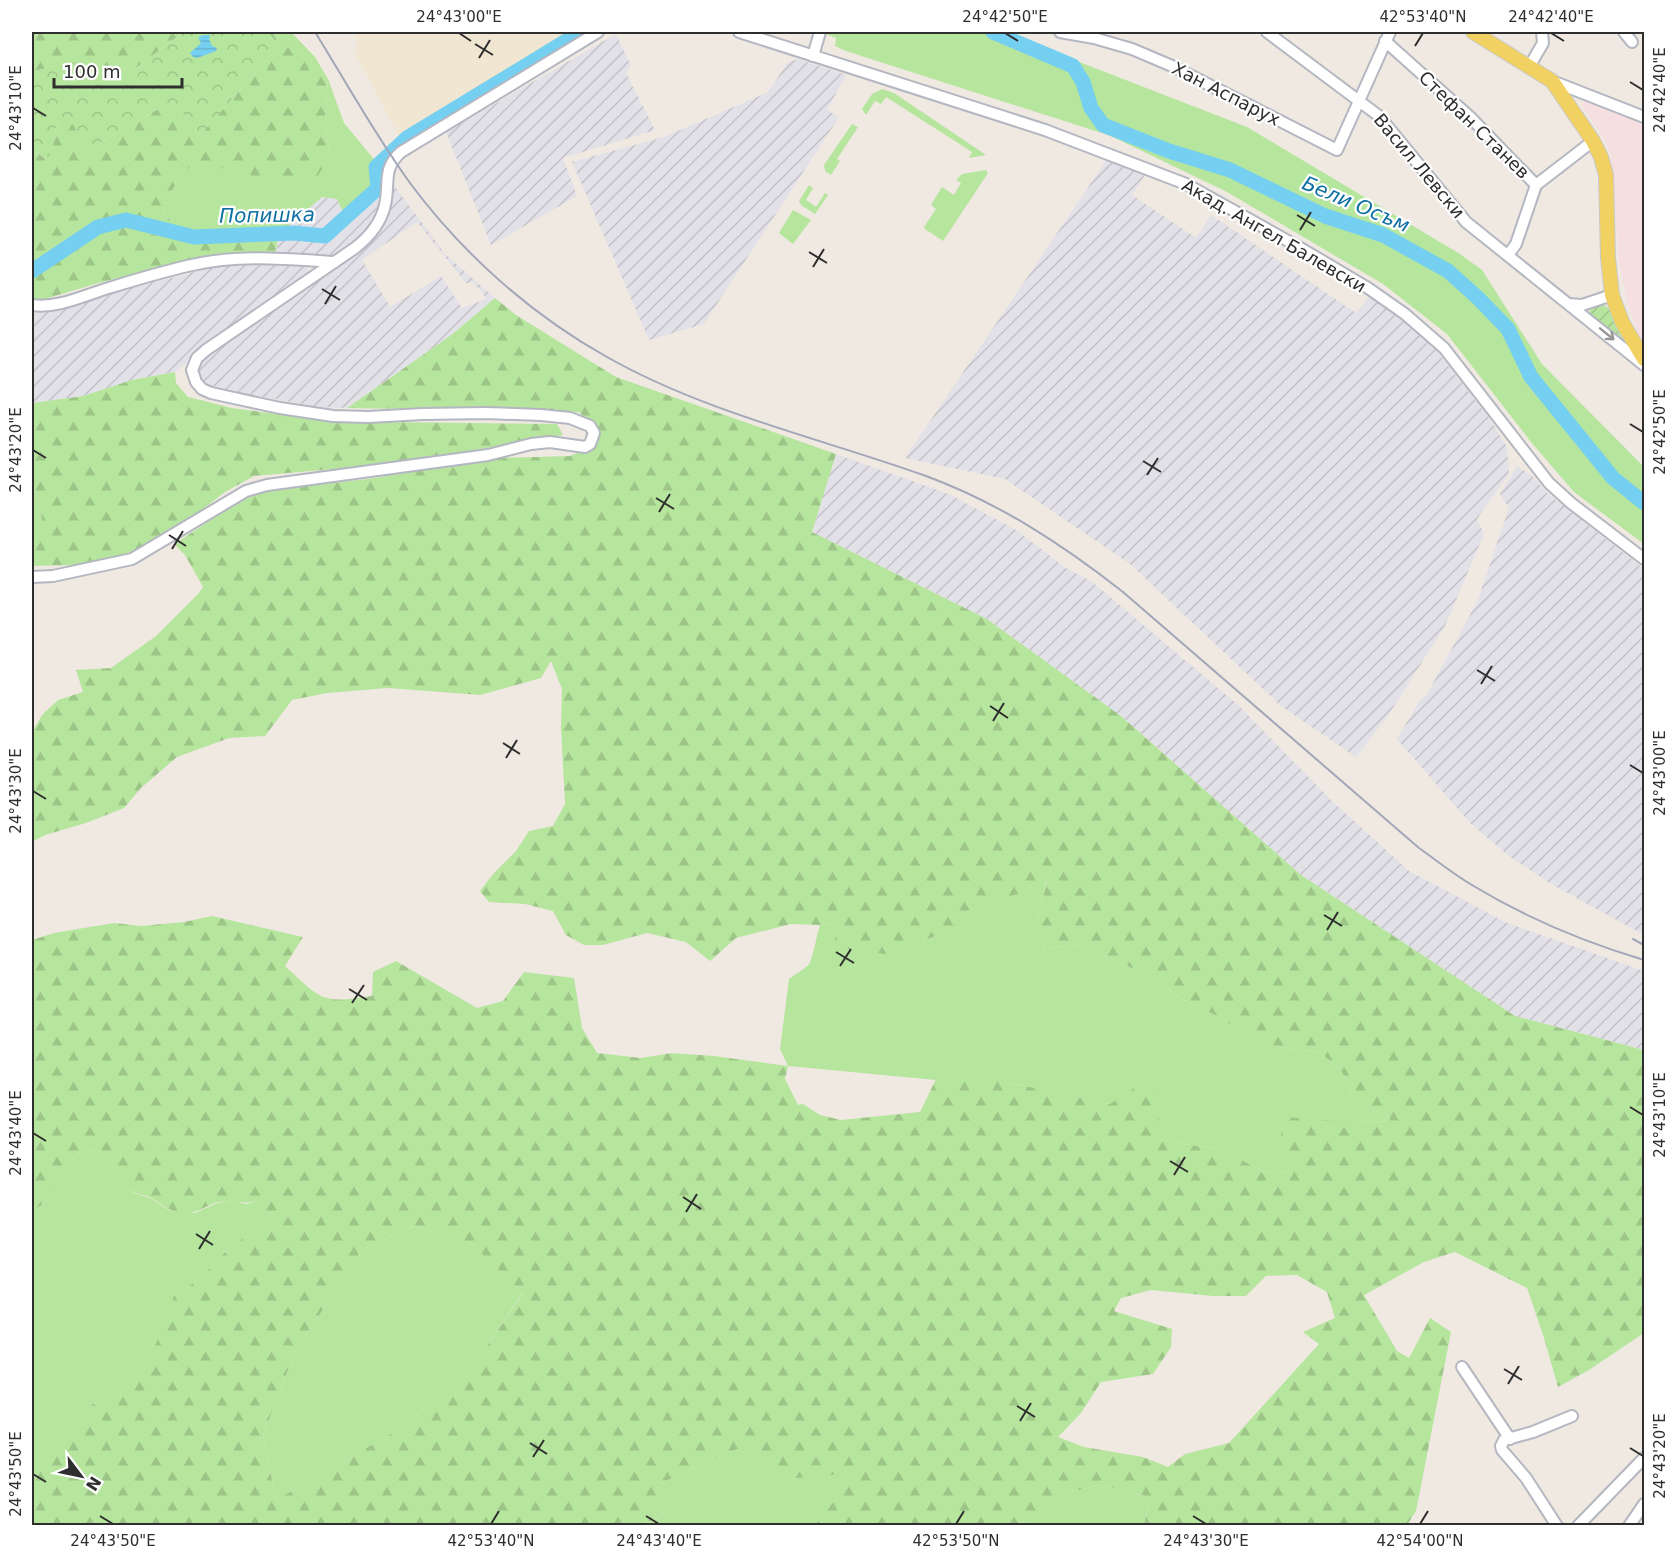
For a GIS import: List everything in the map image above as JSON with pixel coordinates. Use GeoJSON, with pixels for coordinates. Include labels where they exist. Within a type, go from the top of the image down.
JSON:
{"type":"FeatureCollection","features":[{"type":"Feature","properties":{"kind":"main road"},"geometry":{"type":"LineString","coordinates":[[1473,32],[1552,81],[1593,141],[1601,157],[1606,176],[1608,257],[1612,294],[1622,322],[1644,359]]}},
{"type":"Feature","properties":{"kind":"street"},"geometry":{"type":"LineString","coordinates":[[32,577],[52,576],[132,559],[246,491],[267,485],[488,455],[531,444],[550,442],[585,447],[590,444],[594,433],[590,426],[570,418],[486,413],[333,416],[280,408],[211,393],[199,386],[192,370],[197,358],[362,243],[378,223],[385,208],[388,167],[401,152],[598,32]]}},
{"type":"Feature","properties":{"kind":"street","name":"Акад. Ангел Балевски"},"geometry":{"type":"LineString","coordinates":[[739,32],[1045,130],[1186,184],[1297,246],[1368,288],[1405,314],[1443,348],[1549,483],[1644,560]]}},
{"type":"Feature","properties":{"kind":"street"},"geometry":{"type":"LineString","coordinates":[[813,56],[820,32]]}},
{"type":"Feature","properties":{"kind":"street","name":"Хан Аспарух"},"geometry":{"type":"LineString","coordinates":[[1060,32],[1094,38],[1152,57],[1337,150],[1360,100]]}},
{"type":"Feature","properties":{"kind":"street","name":"Васил Левски"},"geometry":{"type":"LineString","coordinates":[[1267,32],[1379,116],[1466,222],[1644,365]]}},
{"type":"Feature","properties":{"kind":"street"},"geometry":{"type":"LineString","coordinates":[[1529,68],[1541,47],[1542,32]]}},
{"type":"Feature","properties":{"kind":"street"},"geometry":{"type":"LineString","coordinates":[[1624,32],[1632,42]]}},
{"type":"Feature","properties":{"kind":"street"},"geometry":{"type":"LineString","coordinates":[[1360,100],[1387,36]]}},
{"type":"Feature","properties":{"kind":"street","name":"Стефан Станев"},"geometry":{"type":"LineString","coordinates":[[1387,36],[1536,185],[1593,141]]}},
{"type":"Feature","properties":{"kind":"street"},"geometry":{"type":"LineString","coordinates":[[1552,81],[1644,117]]}},
{"type":"Feature","properties":{"kind":"street"},"geometry":{"type":"LineString","coordinates":[[1573,110],[1577,97],[1590,97]]}},
{"type":"Feature","properties":{"kind":"street"},"geometry":{"type":"LineString","coordinates":[[1508,255],[1516,244],[1536,185]]}},
{"type":"Feature","properties":{"kind":"street"},"geometry":{"type":"LineString","coordinates":[[32,305],[60,303],[113,286],[209,261],[260,258],[335,262]]}},
{"type":"Feature","properties":{"kind":"street"},"geometry":{"type":"LineString","coordinates":[[1569,304],[1582,305],[1612,294]]}},
{"type":"Feature","properties":{"kind":"street"},"geometry":{"type":"LineString","coordinates":[[1462,1366],[1510,1438]]}},
{"type":"Feature","properties":{"kind":"street"},"geometry":{"type":"LineString","coordinates":[[1557,1526],[1526,1478],[1502,1450],[1502,1442],[1572,1416]]}},
{"type":"Feature","properties":{"kind":"street"},"geometry":{"type":"LineString","coordinates":[[1578,1526],[1644,1458]]}},
{"type":"Feature","properties":{"kind":"street"},"geometry":{"type":"LineString","coordinates":[[1629,1526],[1644,1504]]}},
{"type":"Feature","properties":{"kind":"shaded area"},"geometry":{"type":"Polygon","coordinates":[[[359,32],[573,32],[401,139],[353,50],[358,48],[355,37],[359,32]]]}},
{"type":"Feature","properties":{"kind":"shaded area"},"geometry":{"type":"Polygon","coordinates":[[[616,34],[631,66],[626,73],[655,130],[563,158],[577,196],[491,245],[446,132],[616,34]]]}},
{"type":"Feature","properties":{"kind":"shaded area"},"geometry":{"type":"Polygon","coordinates":[[[798,59],[846,75],[827,110],[839,117],[704,324],[649,340],[572,162],[664,137],[768,92],[788,62],[798,59]]]}},
{"type":"Feature","properties":{"kind":"shaded area"},"geometry":{"type":"Polygon","coordinates":[[[1584,100],[1596,100],[1644,120],[1644,343],[1638,334],[1626,297],[1619,261],[1610,152],[1581,104],[1584,100]]]}},
{"type":"Feature","properties":{"kind":"shaded area"},"geometry":{"type":"Polygon","coordinates":[[[1108,158],[1147,172],[1132,195],[1196,238],[1211,215],[1356,313],[1370,296],[1402,318],[1433,346],[1489,418],[1507,447],[1509,474],[1477,519],[1484,534],[1445,626],[1389,714],[1356,757],[1281,706],[1130,564],[1005,479],[905,458],[1108,158]]]}},
{"type":"Feature","properties":{"kind":"shaded area"},"geometry":{"type":"Polygon","coordinates":[[[382,169],[445,254],[495,298],[450,336],[347,408],[320,407],[235,392],[200,383],[194,370],[203,357],[320,269],[327,259],[276,254],[279,234],[322,197],[337,199],[345,214],[371,192],[382,169]],[[417,222],[362,260],[390,307],[441,276],[462,308],[487,299],[473,282],[466,283],[417,222]]]}},
{"type":"Feature","properties":{"kind":"shaded area"},"geometry":{"type":"Polygon","coordinates":[[[239,262],[307,265],[308,272],[175,372],[132,380],[83,396],[32,403],[32,314],[114,290],[185,275],[214,264],[239,262]]]}},
{"type":"Feature","properties":{"kind":"shaded area"},"geometry":{"type":"Polygon","coordinates":[[[836,454],[949,494],[1016,530],[1066,568],[1091,581],[1237,704],[1332,801],[1409,871],[1507,923],[1644,971],[1644,1050],[1515,1016],[1301,875],[1121,716],[987,619],[812,532],[836,454]]]}},
{"type":"Feature","properties":{"kind":"shaded area"},"geometry":{"type":"Polygon","coordinates":[[[1517,466],[1532,476],[1547,493],[1644,569],[1644,935],[1551,884],[1509,856],[1470,823],[1397,739],[1420,700],[1427,694],[1477,602],[1509,508],[1500,494],[1517,466]]]}},
{"type":"Feature","properties":{"kind":"green space"},"geometry":{"type":"Polygon","coordinates":[[[32,32],[184,32],[136,68],[61,64],[32,72],[32,32]]]}},
{"type":"Feature","properties":{"kind":"green space"},"geometry":{"type":"Polygon","coordinates":[[[184,32],[268,32],[279,46],[200,135],[172,101],[88,150],[69,118],[57,122],[52,150],[47,159],[32,149],[32,72],[61,64],[136,68],[184,32]]]}},
{"type":"Feature","properties":{"kind":"green space"},"geometry":{"type":"Polygon","coordinates":[[[268,32],[291,32],[315,57],[328,79],[325,124],[330,155],[316,179],[283,184],[205,164],[184,170],[168,197],[164,213],[174,225],[185,232],[279,234],[275,254],[210,256],[102,282],[38,301],[32,299],[32,149],[46,159],[52,150],[57,122],[69,117],[88,150],[172,101],[200,135],[279,46],[268,32]]]}},
{"type":"Feature","properties":{"kind":"green space"},"geometry":{"type":"Polygon","coordinates":[[[573,32],[593,32],[406,148],[401,139],[573,32]]]}},
{"type":"Feature","properties":{"kind":"green space"},"geometry":{"type":"Polygon","coordinates":[[[827,32],[1002,32],[1247,127],[1460,254],[1482,270],[1542,364],[1644,467],[1644,544],[1574,492],[1531,442],[1447,334],[1383,284],[1227,192],[1111,136],[846,51],[835,46],[836,38],[826,34],[827,32]]]}},
{"type":"Feature","properties":{"kind":"green space"},"geometry":{"type":"Polygon","coordinates":[[[328,79],[344,123],[382,169],[371,192],[344,214],[337,199],[322,197],[279,234],[185,232],[174,225],[164,213],[168,196],[184,170],[205,163],[283,184],[330,155],[325,124],[328,79]]]}},
{"type":"Feature","properties":{"kind":"green space"},"geometry":{"type":"Polygon","coordinates":[[[882,89],[894,93],[986,155],[969,158],[972,152],[886,97],[881,104],[875,101],[866,115],[862,109],[872,94],[882,89]]]}},
{"type":"Feature","properties":{"kind":"green space"},"geometry":{"type":"Polygon","coordinates":[[[852,124],[858,127],[837,159],[840,161],[831,175],[825,171],[824,165],[852,124]]]}},
{"type":"Feature","properties":{"kind":"green space"},"geometry":{"type":"Polygon","coordinates":[[[986,170],[988,173],[943,241],[925,229],[924,227],[936,209],[931,205],[942,187],[954,195],[961,183],[956,180],[962,174],[986,170]]]}},
{"type":"Feature","properties":{"kind":"green space"},"geometry":{"type":"Polygon","coordinates":[[[809,185],[813,188],[806,200],[816,207],[825,193],[828,195],[815,214],[801,205],[799,201],[809,185]]]}},
{"type":"Feature","properties":{"kind":"green space"},"geometry":{"type":"Polygon","coordinates":[[[793,210],[811,220],[793,244],[779,233],[793,210]]]}},
{"type":"Feature","properties":{"kind":"green space"},"geometry":{"type":"Polygon","coordinates":[[[495,298],[516,315],[616,377],[836,454],[812,532],[987,619],[1121,716],[1301,875],[1515,1016],[1644,1050],[1644,1333],[1589,1370],[1558,1387],[1527,1288],[1455,1252],[1424,1262],[1364,1295],[1397,1351],[1409,1358],[1430,1318],[1451,1332],[1416,1511],[1407,1525],[1144,1525],[1153,1498],[1100,1485],[1063,1494],[1027,1521],[1011,1525],[815,1525],[850,1485],[841,1474],[786,1479],[767,1465],[737,1449],[661,1483],[661,1506],[664,1515],[641,1525],[32,1525],[32,1467],[63,1444],[87,1407],[103,1399],[152,1363],[155,1346],[170,1314],[173,1297],[199,1279],[232,1245],[275,1219],[274,1215],[262,1211],[256,1202],[218,1202],[192,1213],[174,1211],[150,1198],[126,1190],[112,1159],[98,1150],[77,1153],[53,1193],[32,1211],[32,940],[54,933],[114,923],[141,926],[184,922],[212,916],[303,937],[285,966],[315,993],[332,999],[372,996],[373,972],[396,961],[477,1008],[503,1001],[524,972],[574,978],[582,1028],[597,1053],[641,1058],[672,1053],[788,1066],[785,1079],[798,1105],[803,1104],[820,1115],[841,1120],[920,1112],[936,1079],[964,1078],[1004,1082],[1110,1104],[1140,1084],[1161,1091],[1157,1140],[1224,1150],[1265,1173],[1291,1171],[1291,1159],[1279,1147],[1284,1117],[1349,1122],[1390,1121],[1390,1117],[1353,1098],[1342,1072],[1320,1052],[1274,1046],[1259,1036],[1239,1030],[1217,1016],[1180,998],[1146,974],[1078,945],[1045,948],[1037,921],[1047,880],[1013,896],[1000,896],[963,913],[963,925],[894,955],[836,948],[834,922],[820,925],[791,924],[736,938],[710,961],[686,942],[647,933],[603,945],[584,945],[566,935],[553,911],[525,904],[489,902],[480,891],[516,851],[529,831],[553,826],[565,804],[561,727],[562,689],[551,661],[541,678],[480,695],[388,688],[327,693],[292,700],[265,736],[229,738],[177,757],[141,788],[124,808],[86,823],[45,835],[32,842],[32,733],[42,715],[58,700],[83,692],[76,670],[111,668],[156,636],[198,594],[203,587],[176,543],[245,497],[277,489],[368,479],[495,458],[570,456],[595,446],[597,430],[579,412],[347,408],[450,336],[495,298]],[[414,1226],[362,1250],[295,1352],[263,1435],[276,1500],[403,1427],[476,1363],[523,1293],[470,1243],[414,1226]],[[1297,1275],[1266,1276],[1246,1296],[1213,1296],[1151,1290],[1121,1298],[1114,1311],[1172,1329],[1171,1347],[1153,1374],[1101,1382],[1081,1413],[1058,1437],[1084,1447],[1143,1457],[1168,1467],[1185,1454],[1229,1443],[1319,1344],[1303,1332],[1335,1318],[1327,1292],[1297,1275]]]}},
{"type":"Feature","properties":{"kind":"green space"},"geometry":{"type":"Polygon","coordinates":[[[1600,303],[1610,309],[1624,342],[1591,314],[1588,307],[1600,303]]]}},
{"type":"Feature","properties":{"kind":"green space"},"geometry":{"type":"Polygon","coordinates":[[[175,372],[176,383],[188,397],[232,408],[306,418],[386,422],[557,424],[563,435],[452,454],[334,469],[254,476],[225,492],[154,547],[116,569],[72,565],[32,566],[32,552],[40,539],[42,524],[38,498],[32,487],[32,403],[83,396],[132,380],[175,372]]]}},
{"type":"Feature","properties":{"kind":"green space"},"geometry":{"type":"Polygon","coordinates":[[[32,487],[40,507],[42,532],[39,545],[32,552],[32,487]]]}},
{"type":"Feature","properties":{"kind":"green space"},"geometry":{"type":"Polygon","coordinates":[[[1047,879],[1037,921],[1045,948],[1078,945],[1146,974],[1180,998],[1217,1016],[1239,1030],[1259,1036],[1274,1046],[1320,1052],[1342,1072],[1353,1098],[1390,1117],[1390,1121],[1349,1122],[1291,1159],[1291,1171],[1265,1173],[1224,1150],[1157,1140],[1157,1122],[1110,1104],[1080,1100],[1016,1084],[968,1078],[936,1080],[788,1066],[780,1049],[789,979],[809,964],[820,925],[835,922],[894,955],[963,925],[962,913],[1000,896],[1013,896],[1047,879]]]}},
{"type":"Feature","properties":{"kind":"green space"},"geometry":{"type":"Polygon","coordinates":[[[98,1150],[112,1159],[126,1190],[152,1199],[169,1210],[195,1213],[217,1203],[256,1202],[262,1211],[274,1215],[275,1219],[232,1245],[199,1279],[173,1297],[173,1308],[152,1363],[103,1399],[87,1407],[63,1444],[32,1467],[32,1211],[53,1193],[77,1153],[98,1150]]]}},
{"type":"Feature","properties":{"kind":"green space"},"geometry":{"type":"Polygon","coordinates":[[[414,1226],[470,1243],[523,1292],[476,1363],[403,1427],[276,1500],[263,1435],[295,1352],[362,1250],[414,1226]]]}},
{"type":"Feature","properties":{"kind":"green space"},"geometry":{"type":"Polygon","coordinates":[[[737,1449],[767,1465],[786,1479],[841,1473],[851,1485],[838,1496],[815,1525],[641,1526],[664,1515],[661,1506],[661,1483],[737,1449]]]}},
{"type":"Feature","properties":{"kind":"green space"},"geometry":{"type":"Polygon","coordinates":[[[1100,1485],[1153,1498],[1144,1525],[1011,1526],[1027,1521],[1063,1494],[1100,1485]]]}},
{"type":"Feature","properties":{"kind":"water"},"geometry":{"type":"Polygon","coordinates":[[[210,35],[209,39],[212,46],[217,48],[216,51],[197,58],[193,57],[190,53],[201,43],[198,37],[210,35]]]}},
{"type":"Feature","properties":{"kind":"waterway","name":"Попишка"},"geometry":{"type":"LineString","coordinates":[[32,271],[98,227],[126,220],[194,237],[294,233],[325,236],[378,188],[376,167],[407,138],[581,32]]}},
{"type":"Feature","properties":{"kind":"waterway","name":"Бели Осъм"},"geometry":{"type":"LineString","coordinates":[[993,32],[1073,66],[1083,82],[1091,108],[1103,125],[1169,151],[1230,170],[1325,216],[1383,235],[1448,271],[1508,329],[1531,377],[1613,478],[1644,503]]}},
{"type":"Feature","properties":{"kind":"railway"},"geometry":{"type":"LineString","coordinates":[[315,32],[385,146],[430,209],[499,280],[551,322],[607,357],[684,394],[926,476],[979,499],[1029,526],[1077,557],[1123,592],[1419,848],[1451,872],[1492,897],[1534,918],[1577,937],[1644,960]]}},
{"type":"Feature","properties":{"kind":"railway"},"geometry":{"type":"LineString","coordinates":[[1633,939],[1644,945]]}}]}
